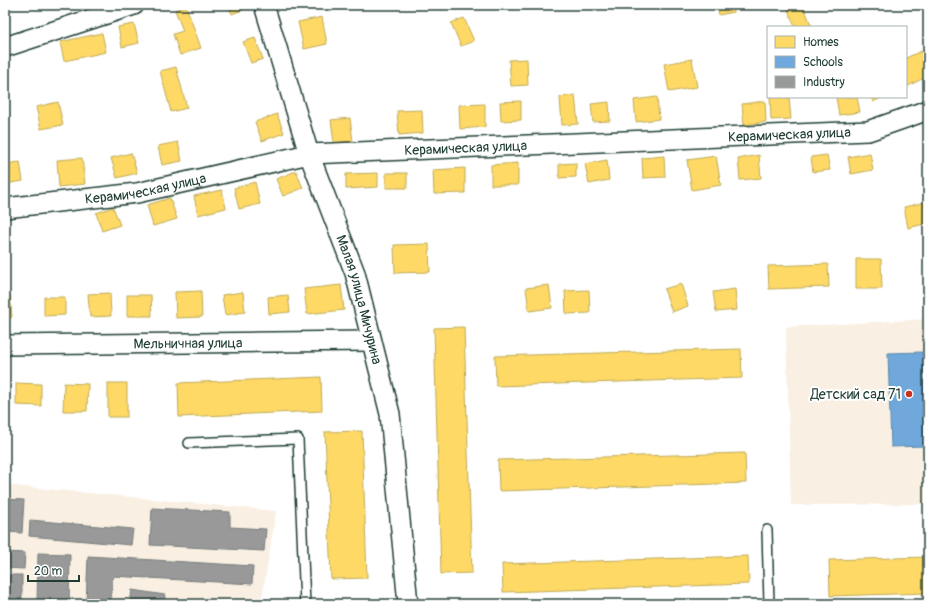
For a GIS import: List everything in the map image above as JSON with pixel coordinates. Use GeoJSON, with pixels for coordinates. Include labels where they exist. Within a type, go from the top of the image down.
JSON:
{"type":"FeatureCollection","features":[{"type":"Feature","properties":{"kind":"street"},"geometry":{"type":"LineString","coordinates":[[5,47],[134,5]]}},
{"type":"Feature","properties":{"kind":"street","name":"Малая улица Мичурина"},"geometry":{"type":"LineString","coordinates":[[264,5],[309,154],[355,273],[390,414],[408,604]]}},
{"type":"Feature","properties":{"kind":"street","name":"Керамическая улица"},"geometry":{"type":"LineString","coordinates":[[5,208],[138,193],[309,154],[868,131],[928,110]]}},
{"type":"Feature","properties":{"kind":"street","name":"Мельничная улица"},"geometry":{"type":"LineString","coordinates":[[5,345],[371,341]]}},
{"type":"Feature","properties":{"kind":"lane"},"geometry":{"type":"LineString","coordinates":[[189,443],[298,440],[305,604]]}},
{"type":"Feature","properties":{"kind":"lane"},"geometry":{"type":"LineString","coordinates":[[767,530],[770,604]]}},
{"type":"Feature","properties":{"kind":"shaded area"},"geometry":{"type":"Polygon","coordinates":[[[928,319],[928,504],[791,505],[786,327],[928,319]]]}},
{"type":"Feature","properties":{"kind":"shaded area"},"geometry":{"type":"Polygon","coordinates":[[[5,485],[276,511],[261,604],[5,604],[5,485]]]}},
{"type":"Feature","properties":{"kind":"building: Homes"},"geometry":{"type":"Polygon","coordinates":[[[228,5],[249,5],[250,7],[232,14],[228,5]]]}},
{"type":"Feature","properties":{"kind":"building: Homes"},"geometry":{"type":"Polygon","coordinates":[[[717,5],[732,5],[733,12],[719,15],[717,5]]]}},
{"type":"Feature","properties":{"kind":"building: Homes"},"geometry":{"type":"Polygon","coordinates":[[[803,5],[812,26],[795,26],[788,10],[803,5]]]}},
{"type":"Feature","properties":{"kind":"building: Homes"},"geometry":{"type":"Polygon","coordinates":[[[186,6],[201,48],[180,55],[173,34],[183,31],[175,10],[186,6]]]}},
{"type":"Feature","properties":{"kind":"building: Homes"},"geometry":{"type":"Polygon","coordinates":[[[322,17],[327,44],[304,49],[298,22],[322,17]]]}},
{"type":"Feature","properties":{"kind":"building: Homes"},"geometry":{"type":"Polygon","coordinates":[[[464,18],[474,41],[461,46],[451,23],[464,18]]]}},
{"type":"Feature","properties":{"kind":"building: Homes"},"geometry":{"type":"Polygon","coordinates":[[[134,24],[139,43],[122,47],[118,27],[134,24]]]}},
{"type":"Feature","properties":{"kind":"building: Homes"},"geometry":{"type":"Polygon","coordinates":[[[102,33],[106,52],[64,61],[60,42],[102,33]]]}},
{"type":"Feature","properties":{"kind":"building: Homes"},"geometry":{"type":"Polygon","coordinates":[[[255,38],[263,59],[251,63],[243,42],[255,38]]]}},
{"type":"Feature","properties":{"kind":"building: Homes"},"geometry":{"type":"Polygon","coordinates":[[[921,51],[928,67],[928,76],[907,86],[907,58],[921,51]]]}},
{"type":"Feature","properties":{"kind":"building: Homes"},"geometry":{"type":"Polygon","coordinates":[[[527,59],[528,85],[511,86],[509,60],[527,59]]]}},
{"type":"Feature","properties":{"kind":"building: Homes"},"geometry":{"type":"Polygon","coordinates":[[[692,59],[697,87],[669,92],[664,64],[692,59]]]}},
{"type":"Feature","properties":{"kind":"building: Homes"},"geometry":{"type":"Polygon","coordinates":[[[176,67],[187,108],[171,112],[160,71],[176,67]]]}},
{"type":"Feature","properties":{"kind":"building: Homes"},"geometry":{"type":"Polygon","coordinates":[[[575,95],[578,124],[562,125],[560,97],[575,95]]]}},
{"type":"Feature","properties":{"kind":"building: Homes"},"geometry":{"type":"Polygon","coordinates":[[[657,97],[659,119],[636,122],[634,100],[657,97]]]}},
{"type":"Feature","properties":{"kind":"building: Homes"},"geometry":{"type":"Polygon","coordinates":[[[770,98],[789,98],[791,119],[771,120],[770,98]]]}},
{"type":"Feature","properties":{"kind":"building: Homes"},"geometry":{"type":"Polygon","coordinates":[[[836,98],[857,98],[860,112],[839,115],[836,98]]]}},
{"type":"Feature","properties":{"kind":"building: Homes"},"geometry":{"type":"Polygon","coordinates":[[[871,98],[881,98],[873,102],[871,98]]]}},
{"type":"Feature","properties":{"kind":"building: Homes"},"geometry":{"type":"Polygon","coordinates":[[[521,101],[521,120],[501,121],[500,102],[521,101]]]}},
{"type":"Feature","properties":{"kind":"building: Homes"},"geometry":{"type":"Polygon","coordinates":[[[765,101],[766,122],[744,125],[742,104],[765,101]]]}},
{"type":"Feature","properties":{"kind":"building: Homes"},"geometry":{"type":"Polygon","coordinates":[[[58,102],[63,125],[41,129],[36,107],[58,102]]]}},
{"type":"Feature","properties":{"kind":"building: Homes"},"geometry":{"type":"Polygon","coordinates":[[[609,102],[610,121],[593,122],[591,104],[609,102]]]}},
{"type":"Feature","properties":{"kind":"building: Homes"},"geometry":{"type":"Polygon","coordinates":[[[485,104],[485,127],[460,129],[459,105],[485,104]]]}},
{"type":"Feature","properties":{"kind":"building: Homes"},"geometry":{"type":"Polygon","coordinates":[[[422,110],[423,133],[399,135],[397,111],[422,110]]]}},
{"type":"Feature","properties":{"kind":"building: Homes"},"geometry":{"type":"Polygon","coordinates":[[[277,114],[284,133],[262,141],[255,122],[277,114]]]}},
{"type":"Feature","properties":{"kind":"building: Homes"},"geometry":{"type":"Polygon","coordinates":[[[350,118],[353,141],[334,143],[331,120],[350,118]]]}},
{"type":"Feature","properties":{"kind":"building: Homes"},"geometry":{"type":"Polygon","coordinates":[[[178,142],[182,161],[162,165],[158,146],[178,142]]]}},
{"type":"Feature","properties":{"kind":"building: Homes"},"geometry":{"type":"Polygon","coordinates":[[[131,153],[137,173],[117,178],[111,158],[131,153]]]}},
{"type":"Feature","properties":{"kind":"building: Homes"},"geometry":{"type":"Polygon","coordinates":[[[870,153],[873,170],[851,174],[848,157],[870,153]]]}},
{"type":"Feature","properties":{"kind":"building: Homes"},"geometry":{"type":"Polygon","coordinates":[[[759,155],[761,178],[740,180],[738,159],[759,155]]]}},
{"type":"Feature","properties":{"kind":"building: Homes"},"geometry":{"type":"Polygon","coordinates":[[[827,155],[830,170],[813,172],[811,157],[827,155]]]}},
{"type":"Feature","properties":{"kind":"building: Homes"},"geometry":{"type":"Polygon","coordinates":[[[664,156],[665,177],[643,178],[642,158],[664,156]]]}},
{"type":"Feature","properties":{"kind":"building: Homes"},"geometry":{"type":"Polygon","coordinates":[[[716,156],[721,185],[692,190],[687,160],[716,156]]]}},
{"type":"Feature","properties":{"kind":"building: Homes"},"geometry":{"type":"Polygon","coordinates":[[[82,158],[85,184],[59,187],[57,160],[82,158]]]}},
{"type":"Feature","properties":{"kind":"building: Homes"},"geometry":{"type":"Polygon","coordinates":[[[607,160],[609,180],[589,184],[585,164],[607,160]]]}},
{"type":"Feature","properties":{"kind":"building: Homes"},"geometry":{"type":"Polygon","coordinates":[[[20,162],[23,181],[5,184],[5,164],[20,162]]]}},
{"type":"Feature","properties":{"kind":"building: Homes"},"geometry":{"type":"Polygon","coordinates":[[[518,163],[518,185],[491,185],[491,165],[518,163]]]}},
{"type":"Feature","properties":{"kind":"building: Homes"},"geometry":{"type":"Polygon","coordinates":[[[576,163],[576,177],[559,178],[559,164],[576,163]]]}},
{"type":"Feature","properties":{"kind":"building: Homes"},"geometry":{"type":"Polygon","coordinates":[[[465,168],[465,193],[434,194],[433,170],[465,168]]]}},
{"type":"Feature","properties":{"kind":"building: Homes"},"geometry":{"type":"Polygon","coordinates":[[[296,171],[303,188],[283,196],[276,179],[296,171]]]}},
{"type":"Feature","properties":{"kind":"building: Homes"},"geometry":{"type":"Polygon","coordinates":[[[378,173],[378,187],[346,189],[346,174],[378,173]]]}},
{"type":"Feature","properties":{"kind":"building: Homes"},"geometry":{"type":"Polygon","coordinates":[[[386,173],[407,173],[407,188],[386,188],[386,173]]]}},
{"type":"Feature","properties":{"kind":"building: Homes"},"geometry":{"type":"Polygon","coordinates":[[[255,182],[260,204],[239,209],[234,188],[255,182]]]}},
{"type":"Feature","properties":{"kind":"building: Homes"},"geometry":{"type":"Polygon","coordinates":[[[222,190],[226,208],[198,215],[194,196],[222,190]]]}},
{"type":"Feature","properties":{"kind":"building: Homes"},"geometry":{"type":"Polygon","coordinates":[[[170,198],[177,219],[153,226],[147,205],[170,198]]]}},
{"type":"Feature","properties":{"kind":"building: Homes"},"geometry":{"type":"Polygon","coordinates":[[[926,202],[928,223],[908,228],[904,207],[926,202]]]}},
{"type":"Feature","properties":{"kind":"building: Homes"},"geometry":{"type":"Polygon","coordinates":[[[113,207],[120,225],[102,231],[96,213],[113,207]]]}},
{"type":"Feature","properties":{"kind":"building: Homes"},"geometry":{"type":"Polygon","coordinates":[[[429,244],[430,272],[395,273],[394,245],[429,244]]]}},
{"type":"Feature","properties":{"kind":"building: Homes"},"geometry":{"type":"Polygon","coordinates":[[[856,259],[881,259],[882,289],[856,289],[856,259]]]}},
{"type":"Feature","properties":{"kind":"building: Homes"},"geometry":{"type":"Polygon","coordinates":[[[828,264],[829,287],[769,289],[768,266],[828,264]]]}},
{"type":"Feature","properties":{"kind":"building: Homes"},"geometry":{"type":"Polygon","coordinates":[[[681,284],[688,306],[672,312],[664,289],[681,284]]]}},
{"type":"Feature","properties":{"kind":"building: Homes"},"geometry":{"type":"Polygon","coordinates":[[[341,285],[344,310],[307,314],[304,289],[341,285]]]}},
{"type":"Feature","properties":{"kind":"building: Homes"},"geometry":{"type":"Polygon","coordinates":[[[549,285],[552,308],[529,311],[526,288],[549,285]]]}},
{"type":"Feature","properties":{"kind":"building: Homes"},"geometry":{"type":"Polygon","coordinates":[[[735,289],[737,310],[716,312],[713,292],[735,289]]]}},
{"type":"Feature","properties":{"kind":"building: Homes"},"geometry":{"type":"Polygon","coordinates":[[[589,290],[590,313],[566,314],[565,291],[589,290]]]}},
{"type":"Feature","properties":{"kind":"building: Homes"},"geometry":{"type":"Polygon","coordinates":[[[201,291],[202,317],[176,318],[175,292],[201,291]]]}},
{"type":"Feature","properties":{"kind":"building: Homes"},"geometry":{"type":"Polygon","coordinates":[[[243,292],[245,312],[225,315],[222,295],[243,292]]]}},
{"type":"Feature","properties":{"kind":"building: Homes"},"geometry":{"type":"Polygon","coordinates":[[[110,293],[111,316],[90,317],[88,294],[110,293]]]}},
{"type":"Feature","properties":{"kind":"building: Homes"},"geometry":{"type":"Polygon","coordinates":[[[5,295],[10,295],[12,317],[5,318],[5,295]]]}},
{"type":"Feature","properties":{"kind":"building: Homes"},"geometry":{"type":"Polygon","coordinates":[[[127,295],[151,295],[152,316],[127,316],[127,295]]]}},
{"type":"Feature","properties":{"kind":"building: Homes"},"geometry":{"type":"Polygon","coordinates":[[[288,295],[290,312],[269,314],[268,297],[288,295]]]}},
{"type":"Feature","properties":{"kind":"building: Homes"},"geometry":{"type":"Polygon","coordinates":[[[44,297],[65,297],[65,315],[44,316],[44,297]]]}},
{"type":"Feature","properties":{"kind":"building: Homes"},"geometry":{"type":"Polygon","coordinates":[[[464,327],[472,573],[441,574],[434,328],[464,327]]]}},
{"type":"Feature","properties":{"kind":"building: Homes"},"geometry":{"type":"Polygon","coordinates":[[[741,349],[742,378],[496,386],[495,356],[741,349]]]}},
{"type":"Feature","properties":{"kind":"building: Homes"},"geometry":{"type":"Polygon","coordinates":[[[321,377],[322,411],[179,417],[178,383],[321,377]]]}},
{"type":"Feature","properties":{"kind":"building: Homes"},"geometry":{"type":"Polygon","coordinates":[[[16,383],[41,384],[41,406],[16,405],[16,383]]]}},
{"type":"Feature","properties":{"kind":"building: Homes"},"geometry":{"type":"Polygon","coordinates":[[[64,383],[88,384],[87,411],[63,411],[64,383]]]}},
{"type":"Feature","properties":{"kind":"building: Homes"},"geometry":{"type":"Polygon","coordinates":[[[108,383],[127,383],[127,417],[108,417],[108,383]]]}},
{"type":"Feature","properties":{"kind":"building: Homes"},"geometry":{"type":"Polygon","coordinates":[[[362,431],[367,578],[331,579],[325,432],[362,431]]]}},
{"type":"Feature","properties":{"kind":"building: Homes"},"geometry":{"type":"Polygon","coordinates":[[[745,453],[746,483],[499,491],[498,460],[745,453]]]}},
{"type":"Feature","properties":{"kind":"building: Homes"},"geometry":{"type":"Polygon","coordinates":[[[748,556],[749,584],[503,592],[502,564],[748,556]]]}},
{"type":"Feature","properties":{"kind":"building: Homes"},"geometry":{"type":"Polygon","coordinates":[[[928,557],[928,593],[830,596],[829,560],[928,557]]]}},
{"type":"Feature","properties":{"kind":"building: Schools","name":"Детский сад 71"},"geometry":{"type":"Polygon","coordinates":[[[924,352],[924,380],[928,380],[928,408],[924,408],[925,446],[891,447],[888,353],[924,352]]]}},
{"type":"Feature","properties":{"kind":"building: Industry"},"geometry":{"type":"Polygon","coordinates":[[[5,499],[24,500],[22,533],[5,532],[5,499]]]}},
{"type":"Feature","properties":{"kind":"building: Industry"},"geometry":{"type":"Polygon","coordinates":[[[152,508],[230,512],[230,527],[266,529],[264,551],[150,545],[152,508]]]}},
{"type":"Feature","properties":{"kind":"building: Industry"},"geometry":{"type":"Polygon","coordinates":[[[30,520],[133,529],[131,545],[29,536],[30,520]]]}},
{"type":"Feature","properties":{"kind":"building: Industry"},"geometry":{"type":"Polygon","coordinates":[[[5,552],[25,553],[24,569],[5,568],[5,552]]]}},
{"type":"Feature","properties":{"kind":"building: Industry"},"geometry":{"type":"Polygon","coordinates":[[[38,553],[70,554],[69,604],[37,604],[38,553]]]}},
{"type":"Feature","properties":{"kind":"building: Industry"},"geometry":{"type":"Polygon","coordinates":[[[88,556],[253,566],[252,584],[113,576],[110,604],[86,604],[88,556]]]}},
{"type":"Feature","properties":{"kind":"building: Industry"},"geometry":{"type":"Polygon","coordinates":[[[5,575],[22,575],[22,604],[5,604],[5,575]]]}},
{"type":"Feature","properties":{"kind":"building: Industry"},"geometry":{"type":"Polygon","coordinates":[[[132,590],[165,595],[164,604],[130,604],[132,590]]]}},
{"type":"Feature","properties":{"kind":"building: Industry"},"geometry":{"type":"Polygon","coordinates":[[[176,600],[207,604],[176,604],[176,600]]]}},
{"type":"Feature","properties":{"kind":"place","name":"Детский сад 71"},"geometry":{"type":"Point","coordinates":[909,394]}}]}
